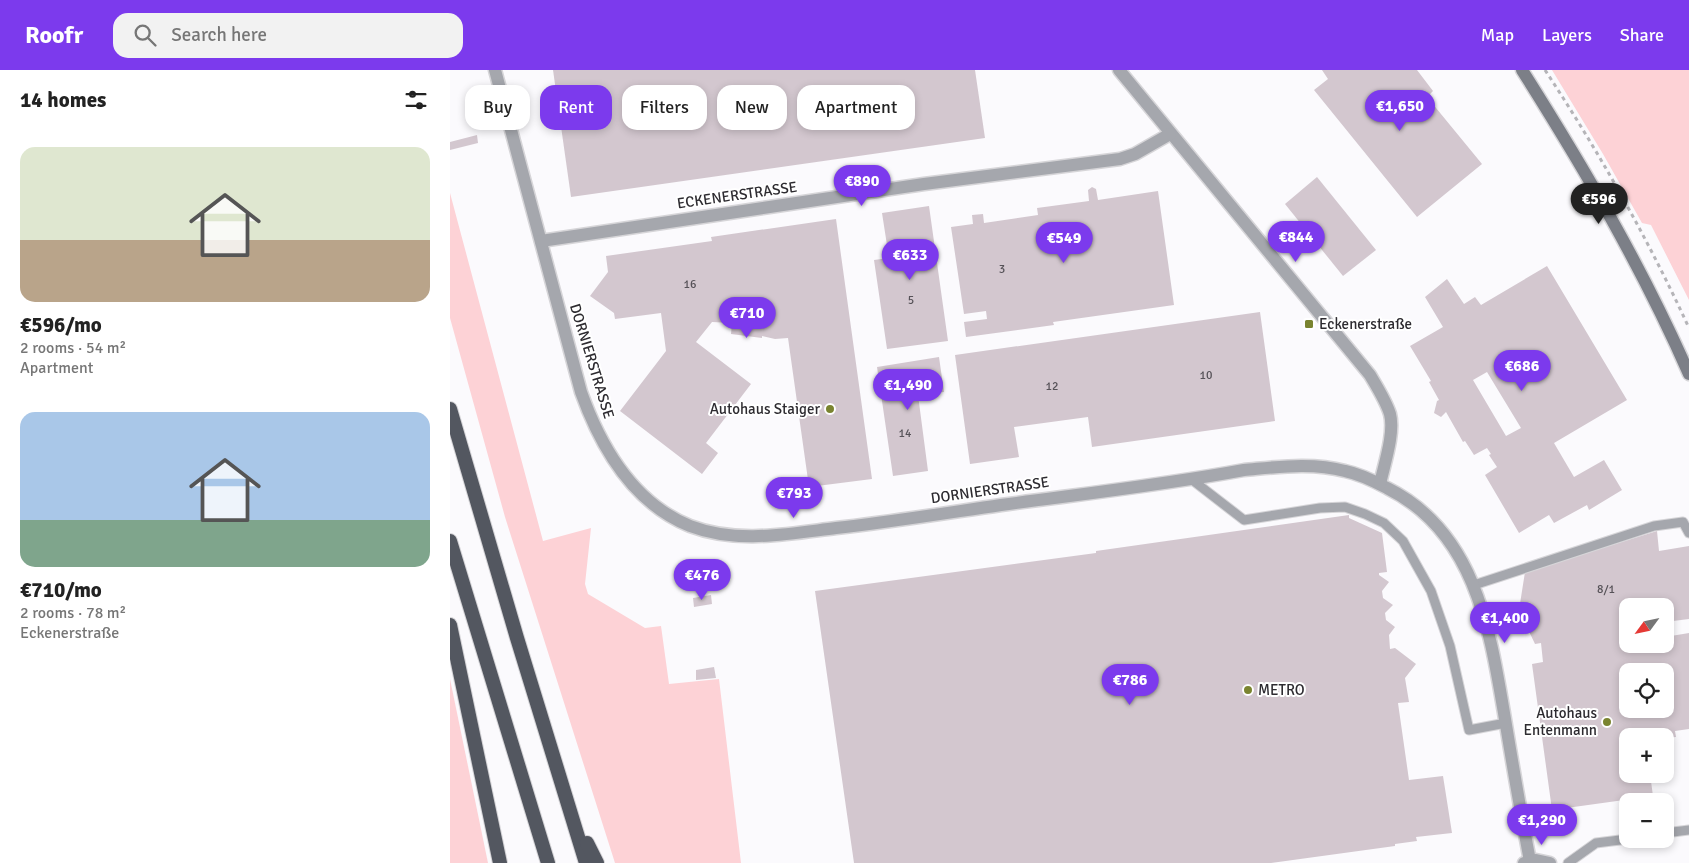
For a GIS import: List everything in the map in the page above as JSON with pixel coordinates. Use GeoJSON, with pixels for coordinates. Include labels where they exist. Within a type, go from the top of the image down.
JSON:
{"type":"FeatureCollection","features":[{"type":"Feature","properties":{"kind":"highway"},"geometry":{"type":"LineString","coordinates":[[450,409],[514,629],[586,863]]}},
{"type":"Feature","properties":{"kind":"highway"},"geometry":{"type":"LineString","coordinates":[[450,542],[548,863]]}},
{"type":"Feature","properties":{"kind":"highway"},"geometry":{"type":"LineString","coordinates":[[450,625],[500,863]]}},
{"type":"Feature","properties":{"kind":"highway"},"geometry":{"type":"LineString","coordinates":[[572,816],[598,863]]}},
{"type":"Feature","properties":{"kind":"main road"},"geometry":{"type":"LineString","coordinates":[[1522,70],[1605,206],[1643,276],[1689,374]]}},
{"type":"Feature","properties":{"kind":"street","name":"DORNIERSTRASSE"},"geometry":{"type":"LineString","coordinates":[[495,70],[581,392],[598,434],[621,471],[648,501],[689,525],[704,531],[735,537],[772,536],[866,525],[1244,470],[1300,466],[1344,470],[1380,484],[1402,495],[1427,514],[1460,558],[1474,585],[1495,657],[1527,862],[1542,860],[1550,863]]}},
{"type":"Feature","properties":{"kind":"street"},"geometry":{"type":"LineString","coordinates":[[1119,70],[1365,368],[1374,382],[1388,410],[1391,421],[1380,484]]}},
{"type":"Feature","properties":{"kind":"street","name":"ECKENERSTRASSE"},"geometry":{"type":"LineString","coordinates":[[541,242],[924,184],[1120,159],[1135,154],[1170,134]]}},
{"type":"Feature","properties":{"kind":"lane"},"geometry":{"type":"LineString","coordinates":[[1191,479],[1244,520],[1320,508],[1345,507],[1384,523],[1403,541],[1431,592],[1450,646],[1469,730],[1506,723]]}},
{"type":"Feature","properties":{"kind":"lane"},"geometry":{"type":"LineString","coordinates":[[1474,585],[1654,526],[1686,521],[1689,533]]}},
{"type":"Feature","properties":{"kind":"lane"},"geometry":{"type":"LineString","coordinates":[[1674,832],[1689,830]]}},
{"type":"Feature","properties":{"kind":"lane"},"geometry":{"type":"LineString","coordinates":[[1568,863],[1596,843],[1619,840]]}},
{"type":"Feature","properties":{"kind":"shaded area"},"geometry":{"type":"Polygon","coordinates":[[[1552,70],[1689,70],[1689,300],[1651,225],[1642,223],[1552,70]]]}},
{"type":"Feature","properties":{"kind":"shaded area"},"geometry":{"type":"Polygon","coordinates":[[[450,193],[543,541],[591,528],[585,584],[588,594],[645,628],[661,626],[669,684],[719,679],[741,863],[615,863],[505,517],[450,318],[450,193]]]}},
{"type":"Feature","properties":{"kind":"shaded area"},"geometry":{"type":"Polygon","coordinates":[[[450,679],[488,863],[450,863],[450,679]]]}},
{"type":"Feature","properties":{"kind":"building"},"geometry":{"type":"Polygon","coordinates":[[[553,70],[975,70],[985,138],[571,197],[562,130],[612,130],[612,85],[555,85],[553,70]]]}},
{"type":"Feature","properties":{"kind":"building"},"geometry":{"type":"Polygon","coordinates":[[[1322,70],[1417,70],[1433,91],[1427,97],[1482,164],[1417,217],[1314,90],[1328,79],[1322,70]]]}},
{"type":"Feature","properties":{"kind":"building"},"geometry":{"type":"Polygon","coordinates":[[[477,135],[478,143],[450,150],[450,142],[477,135]]]}},
{"type":"Feature","properties":{"kind":"building"},"geometry":{"type":"Polygon","coordinates":[[[1317,177],[1376,250],[1343,276],[1285,204],[1317,177]]]}},
{"type":"Feature","properties":{"kind":"building"},"geometry":{"type":"Polygon","coordinates":[[[1092,187],[1096,189],[1098,200],[1158,191],[1174,305],[1053,322],[1054,325],[966,337],[964,322],[987,319],[986,311],[964,314],[951,227],[973,224],[972,215],[983,214],[984,223],[1038,215],[1037,208],[1089,201],[1088,190],[1092,187]]]}},
{"type":"Feature","properties":{"kind":"building"},"geometry":{"type":"Polygon","coordinates":[[[929,206],[948,341],[887,349],[874,260],[889,258],[882,213],[929,206]]]}},
{"type":"Feature","properties":{"kind":"building"},"geometry":{"type":"Polygon","coordinates":[[[836,219],[872,479],[809,487],[788,338],[775,339],[762,336],[762,338],[731,334],[732,323],[712,322],[696,342],[751,384],[706,443],[718,453],[702,474],[620,411],[666,351],[661,313],[615,319],[614,313],[590,296],[608,272],[606,256],[712,241],[711,237],[836,219]]]}},
{"type":"Feature","properties":{"kind":"building"},"geometry":{"type":"Polygon","coordinates":[[[1547,266],[1627,400],[1554,443],[1574,477],[1604,460],[1622,490],[1589,510],[1587,505],[1554,523],[1549,515],[1519,533],[1485,475],[1497,467],[1489,455],[1491,454],[1487,448],[1474,455],[1465,441],[1463,442],[1446,412],[1441,417],[1434,413],[1437,401],[1439,400],[1429,382],[1431,381],[1410,346],[1443,327],[1425,297],[1447,279],[1464,304],[1475,297],[1481,305],[1547,266]],[[1487,372],[1473,380],[1506,436],[1521,428],[1487,372]]]}},
{"type":"Feature","properties":{"kind":"building"},"geometry":{"type":"Polygon","coordinates":[[[1260,312],[1275,421],[1092,447],[1088,417],[1014,427],[1019,457],[970,464],[955,355],[1260,312]]]}},
{"type":"Feature","properties":{"kind":"building"},"geometry":{"type":"Polygon","coordinates":[[[939,357],[944,392],[918,395],[928,471],[893,476],[877,367],[939,357]]]}},
{"type":"Feature","properties":{"kind":"building","name":"METRO"},"geometry":{"type":"Polygon","coordinates":[[[1349,515],[1349,518],[1382,533],[1387,572],[1379,573],[1379,575],[1389,582],[1382,591],[1383,598],[1393,605],[1385,613],[1386,620],[1395,627],[1389,635],[1390,649],[1395,648],[1416,664],[1405,678],[1409,702],[1398,703],[1409,780],[1443,776],[1452,833],[1416,837],[1417,841],[1395,844],[1395,846],[1271,863],[854,863],[815,591],[1096,553],[1096,551],[1349,515]]]}},
{"type":"Feature","properties":{"kind":"building"},"geometry":{"type":"Polygon","coordinates":[[[1657,531],[1659,551],[1689,546],[1689,619],[1674,621],[1674,598],[1619,598],[1619,653],[1674,653],[1674,636],[1689,633],[1689,729],[1675,731],[1676,737],[1674,737],[1674,728],[1619,728],[1619,783],[1651,783],[1653,793],[1619,793],[1619,801],[1552,810],[1532,664],[1543,662],[1541,643],[1535,644],[1519,610],[1525,572],[1657,531]]]}},
{"type":"Feature","properties":{"kind":"building"},"geometry":{"type":"Polygon","coordinates":[[[711,595],[712,604],[694,607],[693,598],[711,595]]]}},
{"type":"Feature","properties":{"kind":"building"},"geometry":{"type":"Polygon","coordinates":[[[714,667],[716,678],[696,680],[696,670],[714,667]]]}},
{"type":"Feature","properties":{"kind":"place","name":"Eckenerstraße"},"geometry":{"type":"Point","coordinates":[1309,324]}},
{"type":"Feature","properties":{"kind":"place","name":"Autohaus Staiger"},"geometry":{"type":"Point","coordinates":[830,409]}},
{"type":"Feature","properties":{"kind":"place","name":"METRO"},"geometry":{"type":"Point","coordinates":[1248,690]}},
{"type":"Feature","properties":{"kind":"place","name":"Autohaus Entenmann"},"geometry":{"type":"Point","coordinates":[1607,722]}}]}
